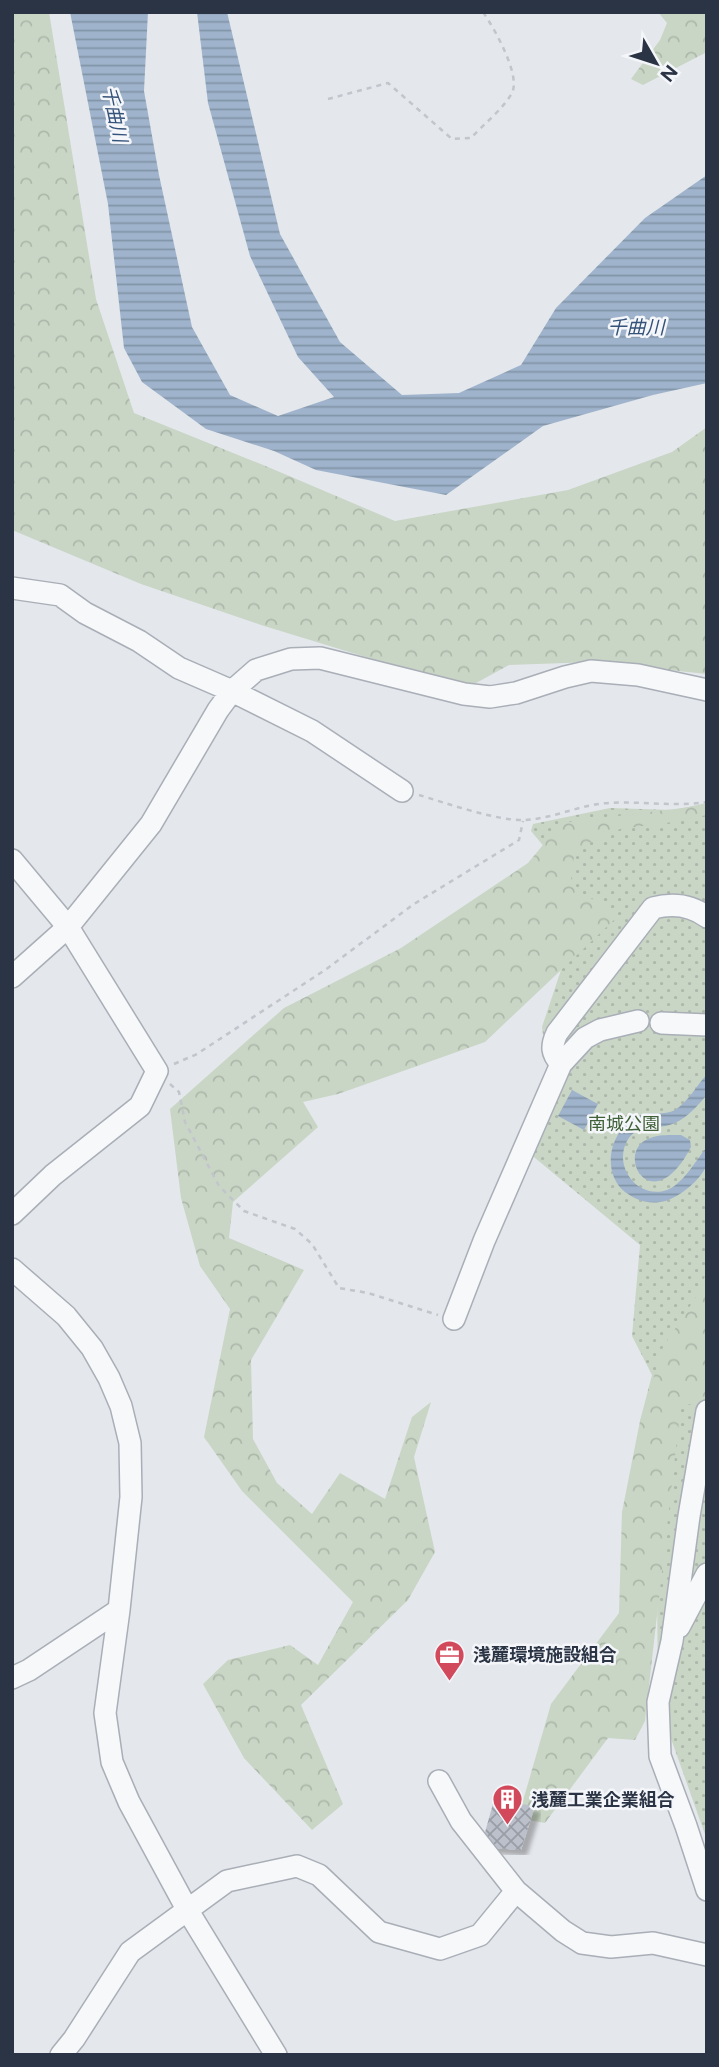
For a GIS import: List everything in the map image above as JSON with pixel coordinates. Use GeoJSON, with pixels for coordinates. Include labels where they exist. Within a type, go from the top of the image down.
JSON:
{"type":"FeatureCollection","features":[{"type":"Feature","properties":{"kind":"street"},"geometry":{"type":"LineString","coordinates":[[12,589],[60,595],[85,613],[139,640],[179,668],[232,691],[312,732],[402,791]]}},
{"type":"Feature","properties":{"kind":"street"},"geometry":{"type":"LineString","coordinates":[[12,977],[68,927],[151,824],[218,710],[232,691],[256,670],[291,659],[320,658],[464,694],[490,697],[516,693],[591,671],[638,675],[707,690]]}},
{"type":"Feature","properties":{"kind":"street"},"geometry":{"type":"LineString","coordinates":[[12,860],[68,927],[157,1071],[140,1105],[52,1175],[12,1214]]}},
{"type":"Feature","properties":{"kind":"street"},"geometry":{"type":"LineString","coordinates":[[561,1064],[553,1055],[552,1044],[556,1033],[653,908],[668,904],[697,909],[707,917]]}},
{"type":"Feature","properties":{"kind":"street"},"geometry":{"type":"LineString","coordinates":[[454,1319],[518,1160],[561,1064],[585,1038],[600,1030],[638,1021]]}},
{"type":"Feature","properties":{"kind":"street"},"geometry":{"type":"LineString","coordinates":[[662,1023],[707,1025]]}},
{"type":"Feature","properties":{"kind":"street"},"geometry":{"type":"LineString","coordinates":[[12,1269],[66,1317],[92,1348],[121,1406],[130,1443],[131,1497],[105,1713],[112,1762],[129,1802],[188,1911],[276,2055]]}},
{"type":"Feature","properties":{"kind":"street"},"geometry":{"type":"LineString","coordinates":[[707,1411],[672,1641],[658,1702],[660,1756],[707,1890]]}},
{"type":"Feature","properties":{"kind":"street"},"geometry":{"type":"LineString","coordinates":[[672,1641],[707,1574]]}},
{"type":"Feature","properties":{"kind":"street"},"geometry":{"type":"LineString","coordinates":[[12,1678],[29,1670],[119,1610]]}},
{"type":"Feature","properties":{"kind":"street"},"geometry":{"type":"LineString","coordinates":[[439,1781],[461,1821],[516,1891],[563,1931],[582,1943],[611,1948],[653,1943],[707,1955]]}},
{"type":"Feature","properties":{"kind":"street"},"geometry":{"type":"LineString","coordinates":[[61,2055],[130,1952],[227,1881],[297,1866],[319,1875],[379,1932],[440,1949],[480,1935],[516,1891]]}},
{"type":"Feature","properties":{"kind":"path"},"geometry":{"type":"LineString","coordinates":[[328,99],[388,83],[453,139],[471,138],[511,94],[515,83],[499,36],[483,12]]}},
{"type":"Feature","properties":{"kind":"path"},"geometry":{"type":"LineString","coordinates":[[402,791],[480,813],[523,821],[608,803],[673,806],[707,802]]}},
{"type":"Feature","properties":{"kind":"path"},"geometry":{"type":"LineString","coordinates":[[454,1319],[422,1312],[368,1293],[338,1289],[312,1244],[295,1229],[244,1211],[219,1186],[185,1122],[179,1092],[157,1071],[197,1054],[325,970],[414,904],[519,839],[523,821]]}},
{"type":"Feature","properties":{"kind":"green space"},"geometry":{"type":"Polygon","coordinates":[[[12,12],[49,12],[96,299],[134,413],[395,521],[568,490],[672,452],[707,427],[707,674],[593,662],[509,665],[467,688],[261,625],[141,584],[12,530],[12,12]]]}},
{"type":"Feature","properties":{"kind":"green space"},"geometry":{"type":"Polygon","coordinates":[[[658,12],[707,12],[707,52],[643,85],[631,79],[660,40],[667,23],[658,12]]]}},
{"type":"Feature","properties":{"kind":"green space","name":"南城公園"},"geometry":{"type":"Polygon","coordinates":[[[707,803],[707,1840],[658,1702],[657,1578],[640,1421],[652,1375],[632,1336],[640,1245],[523,1148],[550,1087],[542,1027],[575,928],[551,855],[531,831],[533,824],[610,808],[673,810],[707,803]]]}},
{"type":"Feature","properties":{"kind":"green space"},"geometry":{"type":"Polygon","coordinates":[[[707,805],[707,815],[620,829],[575,849],[571,878],[578,893],[609,906],[615,919],[485,1042],[338,1094],[303,1102],[318,1127],[233,1202],[229,1238],[304,1270],[251,1360],[253,1439],[277,1483],[312,1514],[340,1473],[385,1499],[412,1417],[431,1402],[414,1457],[435,1552],[408,1600],[301,1705],[343,1804],[312,1830],[244,1758],[203,1684],[228,1660],[290,1645],[318,1665],[353,1602],[242,1491],[204,1437],[230,1309],[200,1266],[181,1198],[170,1109],[284,1008],[401,948],[528,863],[561,823],[707,805]]]}},
{"type":"Feature","properties":{"kind":"green space"},"geometry":{"type":"Polygon","coordinates":[[[707,1271],[707,1405],[681,1404],[645,1721],[635,1740],[608,1738],[545,1823],[518,1818],[551,1704],[619,1613],[622,1512],[640,1421],[663,1347],[698,1294],[707,1271]]]}},
{"type":"Feature","properties":{"kind":"water","name":"千曲川"},"geometry":{"type":"Polygon","coordinates":[[[70,12],[148,12],[144,91],[159,175],[192,327],[230,395],[278,416],[334,397],[298,357],[250,256],[208,103],[197,12],[227,12],[280,234],[340,342],[402,395],[459,393],[521,365],[556,308],[645,218],[707,175],[707,383],[543,426],[446,495],[316,470],[274,451],[206,429],[142,382],[124,348],[108,204],[70,12]]]}},
{"type":"Feature","properties":{"kind":"water"},"geometry":{"type":"Polygon","coordinates":[[[707,1074],[707,1095],[696,1107],[675,1123],[637,1131],[627,1141],[623,1161],[626,1171],[638,1186],[656,1192],[667,1190],[678,1183],[707,1147],[705,1169],[688,1188],[666,1201],[646,1202],[629,1195],[617,1183],[611,1162],[615,1140],[621,1130],[639,1116],[675,1110],[707,1074]]]}},
{"type":"Feature","properties":{"kind":"water"},"geometry":{"type":"Polygon","coordinates":[[[572,1090],[598,1104],[584,1130],[558,1116],[572,1090]]]}},
{"type":"Feature","properties":{"kind":"water"},"geometry":{"type":"Polygon","coordinates":[[[681,1135],[690,1140],[691,1147],[677,1169],[663,1179],[651,1181],[642,1176],[636,1167],[638,1146],[655,1136],[681,1135]]]}},
{"type":"Feature","properties":{"kind":"building","name":"浅麓工業企業組合"},"geometry":{"type":"Polygon","coordinates":[[[494,1800],[535,1806],[521,1850],[481,1847],[494,1800]]]}},
{"type":"Feature","properties":{"kind":"place","name":"浅麓環境施設組合"},"geometry":{"type":"Point","coordinates":[450,1682]}},
{"type":"Feature","properties":{"kind":"place","name":"浅麓工業企業組合"},"geometry":{"type":"Point","coordinates":[508,1827]}}]}
